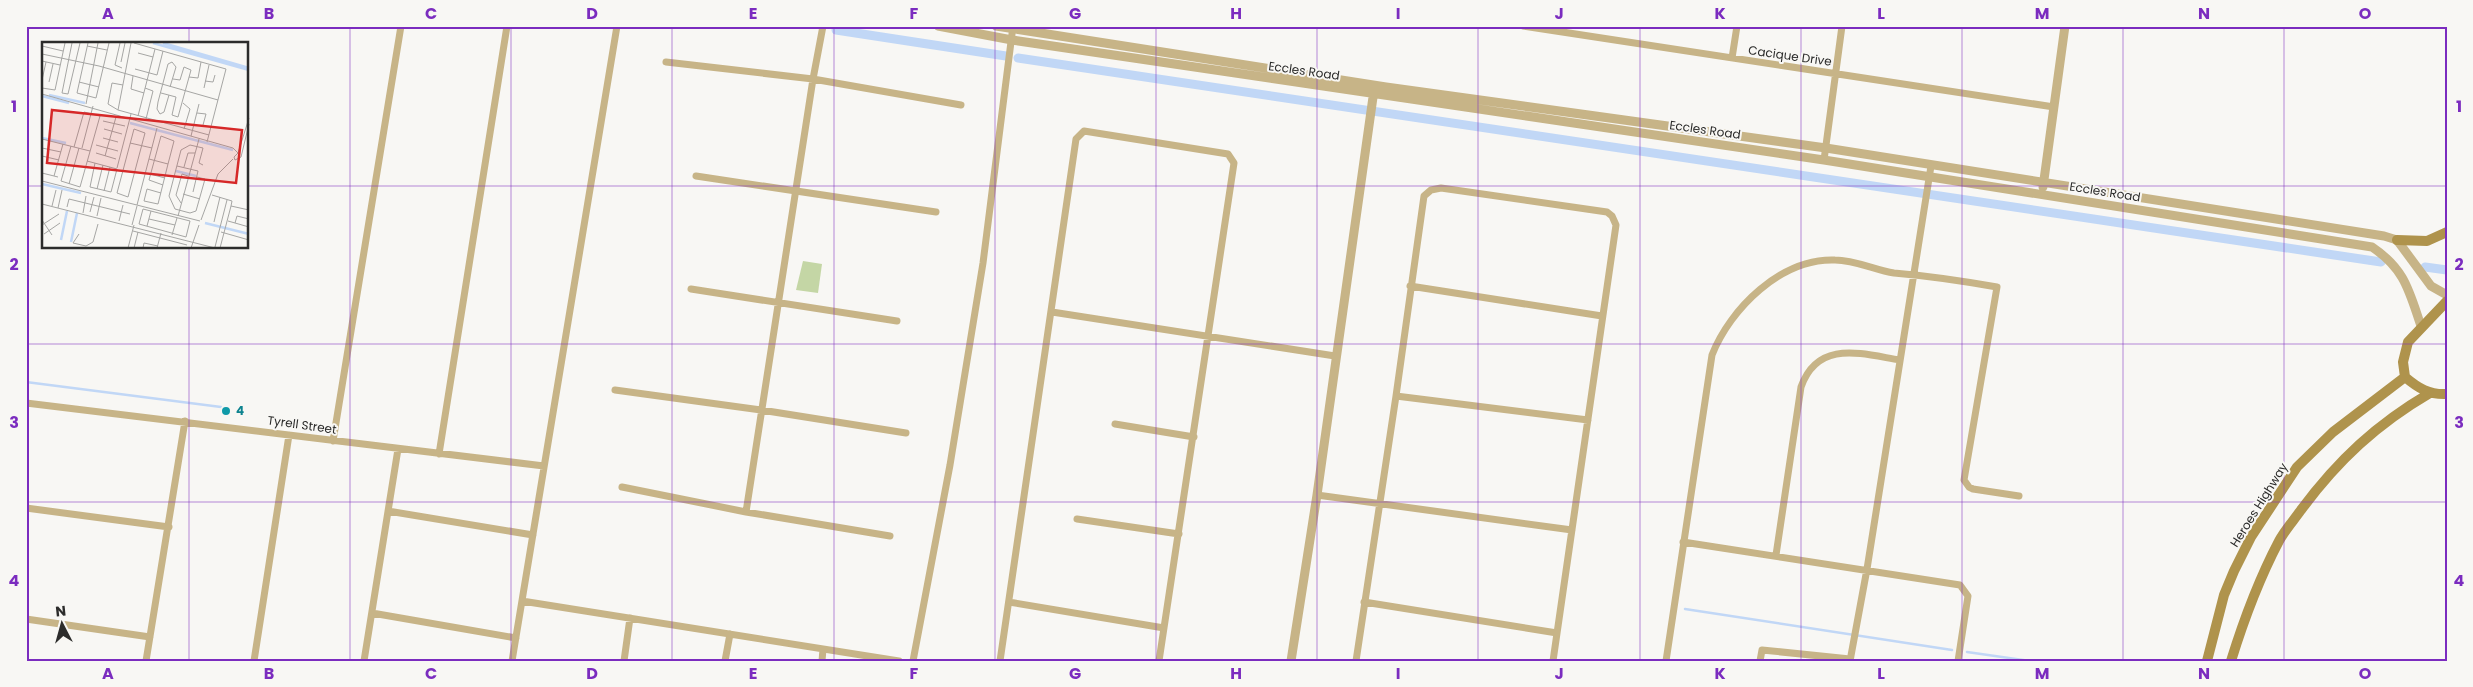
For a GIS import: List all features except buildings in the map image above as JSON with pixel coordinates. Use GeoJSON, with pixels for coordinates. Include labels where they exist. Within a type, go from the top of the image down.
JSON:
{"type":"FeatureCollection","features":[{"type":"Feature","properties":{"kind":"main road"},"geometry":{"type":"LineString","coordinates":[[2397,240],[2427,241],[2447,232]]}},
{"type":"Feature","properties":{"kind":"main road"},"geometry":{"type":"LineString","coordinates":[[2447,301],[2421,326],[2408,342],[2403,352],[2405,377],[2421,390],[2430,393],[2447,394]]}},
{"type":"Feature","properties":{"kind":"main road","name":"Heroes Highway"},"geometry":{"type":"LineString","coordinates":[[2207,661],[2224,595],[2234,571],[2252,537],[2297,467],[2333,432],[2405,377]]}},
{"type":"Feature","properties":{"kind":"main road"},"geometry":{"type":"LineString","coordinates":[[2230,661],[2251,599],[2280,539],[2323,480],[2357,444],[2408,406],[2430,393]]}},
{"type":"Feature","properties":{"kind":"street"},"geometry":{"type":"LineString","coordinates":[[333,441],[401,26]]}},
{"type":"Feature","properties":{"kind":"street"},"geometry":{"type":"LineString","coordinates":[[439,454],[507,26]]}},
{"type":"Feature","properties":{"kind":"street"},"geometry":{"type":"LineString","coordinates":[[512,661],[617,26]]}},
{"type":"Feature","properties":{"kind":"street"},"geometry":{"type":"LineString","coordinates":[[746,512],[813,79],[823,26]]}},
{"type":"Feature","properties":{"kind":"street","name":"Eccles Road"},"geometry":{"type":"LineString","coordinates":[[938,26],[1012,40],[1374,90],[1826,148],[1931,166],[2351,230],[2397,240]]}},
{"type":"Feature","properties":{"kind":"street","name":"Eccles Road"},"geometry":{"type":"LineString","coordinates":[[996,26],[1374,90],[2372,247],[2387,257],[2398,269],[2407,284],[2421,326]]}},
{"type":"Feature","properties":{"kind":"street","name":"Cacique Drive"},"geometry":{"type":"LineString","coordinates":[[1523,26],[2054,107]]}},
{"type":"Feature","properties":{"kind":"street"},"geometry":{"type":"LineString","coordinates":[[1732,58],[1737,26]]}},
{"type":"Feature","properties":{"kind":"street"},"geometry":{"type":"LineString","coordinates":[[1824,160],[1842,26]]}},
{"type":"Feature","properties":{"kind":"street"},"geometry":{"type":"LineString","coordinates":[[2042,194],[2065,26]]}},
{"type":"Feature","properties":{"kind":"street"},"geometry":{"type":"LineString","coordinates":[[913,661],[950,465],[981,272],[1013,28]]}},
{"type":"Feature","properties":{"kind":"street"},"geometry":{"type":"LineString","coordinates":[[666,62],[813,79],[961,104]]}},
{"type":"Feature","properties":{"kind":"street"},"geometry":{"type":"LineString","coordinates":[[1291,661],[1317,495],[1335,356],[1374,90]]}},
{"type":"Feature","properties":{"kind":"street"},"geometry":{"type":"LineString","coordinates":[[1000,661],[1076,139],[1084,131],[1228,154],[1233,158],[1209,336],[1159,661]]}},
{"type":"Feature","properties":{"kind":"street"},"geometry":{"type":"LineString","coordinates":[[1760,661],[1762,650],[1850,660],[1867,569],[1931,166]]}},
{"type":"Feature","properties":{"kind":"street"},"geometry":{"type":"LineString","coordinates":[[696,176],[936,212]]}},
{"type":"Feature","properties":{"kind":"street"},"geometry":{"type":"LineString","coordinates":[[1356,661],[1424,196],[1431,190],[1441,188],[1607,212],[1612,216],[1616,224],[1553,661]]}},
{"type":"Feature","properties":{"kind":"street"},"geometry":{"type":"LineString","coordinates":[[2397,240],[2430,286],[2447,295]]}},
{"type":"Feature","properties":{"kind":"street"},"geometry":{"type":"LineString","coordinates":[[1666,661],[1712,355],[1718,341],[1747,300],[1773,280],[1796,268],[1822,261],[1835,260],[1893,272],[1997,287],[1964,480],[1973,489],[2019,496]]}},
{"type":"Feature","properties":{"kind":"street"},"geometry":{"type":"LineString","coordinates":[[1410,286],[1602,316]]}},
{"type":"Feature","properties":{"kind":"street"},"geometry":{"type":"LineString","coordinates":[[691,289],[897,321]]}},
{"type":"Feature","properties":{"kind":"street"},"geometry":{"type":"LineString","coordinates":[[1052,312],[1335,356]]}},
{"type":"Feature","properties":{"kind":"street"},"geometry":{"type":"LineString","coordinates":[[1776,555],[1801,387],[1810,369],[1818,361],[1841,352],[1900,360]]}},
{"type":"Feature","properties":{"kind":"street"},"geometry":{"type":"LineString","coordinates":[[615,390],[761,410],[906,434]]}},
{"type":"Feature","properties":{"kind":"street"},"geometry":{"type":"LineString","coordinates":[[1396,396],[1588,420]]}},
{"type":"Feature","properties":{"kind":"street","name":"Tyrell Street"},"geometry":{"type":"LineString","coordinates":[[26,402],[544,466]]}},
{"type":"Feature","properties":{"kind":"street"},"geometry":{"type":"LineString","coordinates":[[146,661],[185,421]]}},
{"type":"Feature","properties":{"kind":"street"},"geometry":{"type":"LineString","coordinates":[[1115,424],[1194,437]]}},
{"type":"Feature","properties":{"kind":"street"},"geometry":{"type":"LineString","coordinates":[[254,661],[289,435]]}},
{"type":"Feature","properties":{"kind":"street"},"geometry":{"type":"LineString","coordinates":[[364,661],[398,449]]}},
{"type":"Feature","properties":{"kind":"street"},"geometry":{"type":"LineString","coordinates":[[622,487],[746,512],[890,536]]}},
{"type":"Feature","properties":{"kind":"street"},"geometry":{"type":"LineString","coordinates":[[1317,495],[1572,530]]}},
{"type":"Feature","properties":{"kind":"street"},"geometry":{"type":"LineString","coordinates":[[26,508],[169,527]]}},
{"type":"Feature","properties":{"kind":"street"},"geometry":{"type":"LineString","coordinates":[[388,511],[533,535]]}},
{"type":"Feature","properties":{"kind":"street"},"geometry":{"type":"LineString","coordinates":[[1077,519],[1179,534]]}},
{"type":"Feature","properties":{"kind":"street"},"geometry":{"type":"LineString","coordinates":[[1684,542],[1954,583],[1965,589],[1968,596],[1958,661]]}},
{"type":"Feature","properties":{"kind":"street"},"geometry":{"type":"LineString","coordinates":[[522,601],[899,661]]}},
{"type":"Feature","properties":{"kind":"street"},"geometry":{"type":"LineString","coordinates":[[1009,602],[1164,628]]}},
{"type":"Feature","properties":{"kind":"street"},"geometry":{"type":"LineString","coordinates":[[1364,602],[1557,633]]}},
{"type":"Feature","properties":{"kind":"street"},"geometry":{"type":"LineString","coordinates":[[372,613],[516,638]]}},
{"type":"Feature","properties":{"kind":"street"},"geometry":{"type":"LineString","coordinates":[[26,618],[150,637]]}},
{"type":"Feature","properties":{"kind":"street"},"geometry":{"type":"LineString","coordinates":[[624,661],[630,618]]}},
{"type":"Feature","properties":{"kind":"street"},"geometry":{"type":"LineString","coordinates":[[725,661],[730,634]]}},
{"type":"Feature","properties":{"kind":"street"},"geometry":{"type":"LineString","coordinates":[[822,661],[824,649]]}},
{"type":"Feature","properties":{"kind":"green space"},"geometry":{"type":"Polygon","coordinates":[[[803,261],[822,264],[818,293],[796,290],[803,261]]]}},
{"type":"Feature","properties":{"kind":"waterway"},"geometry":{"type":"LineString","coordinates":[[808,26],[812,27]]}},
{"type":"Feature","properties":{"kind":"waterway"},"geometry":{"type":"LineString","coordinates":[[836,30],[1006,56]]}},
{"type":"Feature","properties":{"kind":"waterway"},"geometry":{"type":"LineString","coordinates":[[1018,58],[2381,262]]}},
{"type":"Feature","properties":{"kind":"waterway"},"geometry":{"type":"LineString","coordinates":[[2425,267],[2447,270]]}},
{"type":"Feature","properties":{"kind":"waterway"},"geometry":{"type":"LineString","coordinates":[[26,382],[221,407]]}},
{"type":"Feature","properties":{"kind":"waterway"},"geometry":{"type":"LineString","coordinates":[[1685,609],[1952,650]]}},
{"type":"Feature","properties":{"kind":"waterway"},"geometry":{"type":"LineString","coordinates":[[1967,652],[2030,661]]}},
{"type":"Feature","properties":{"kind":"place","name":"4"},"geometry":{"type":"Point","coordinates":[226,411]}}]}
